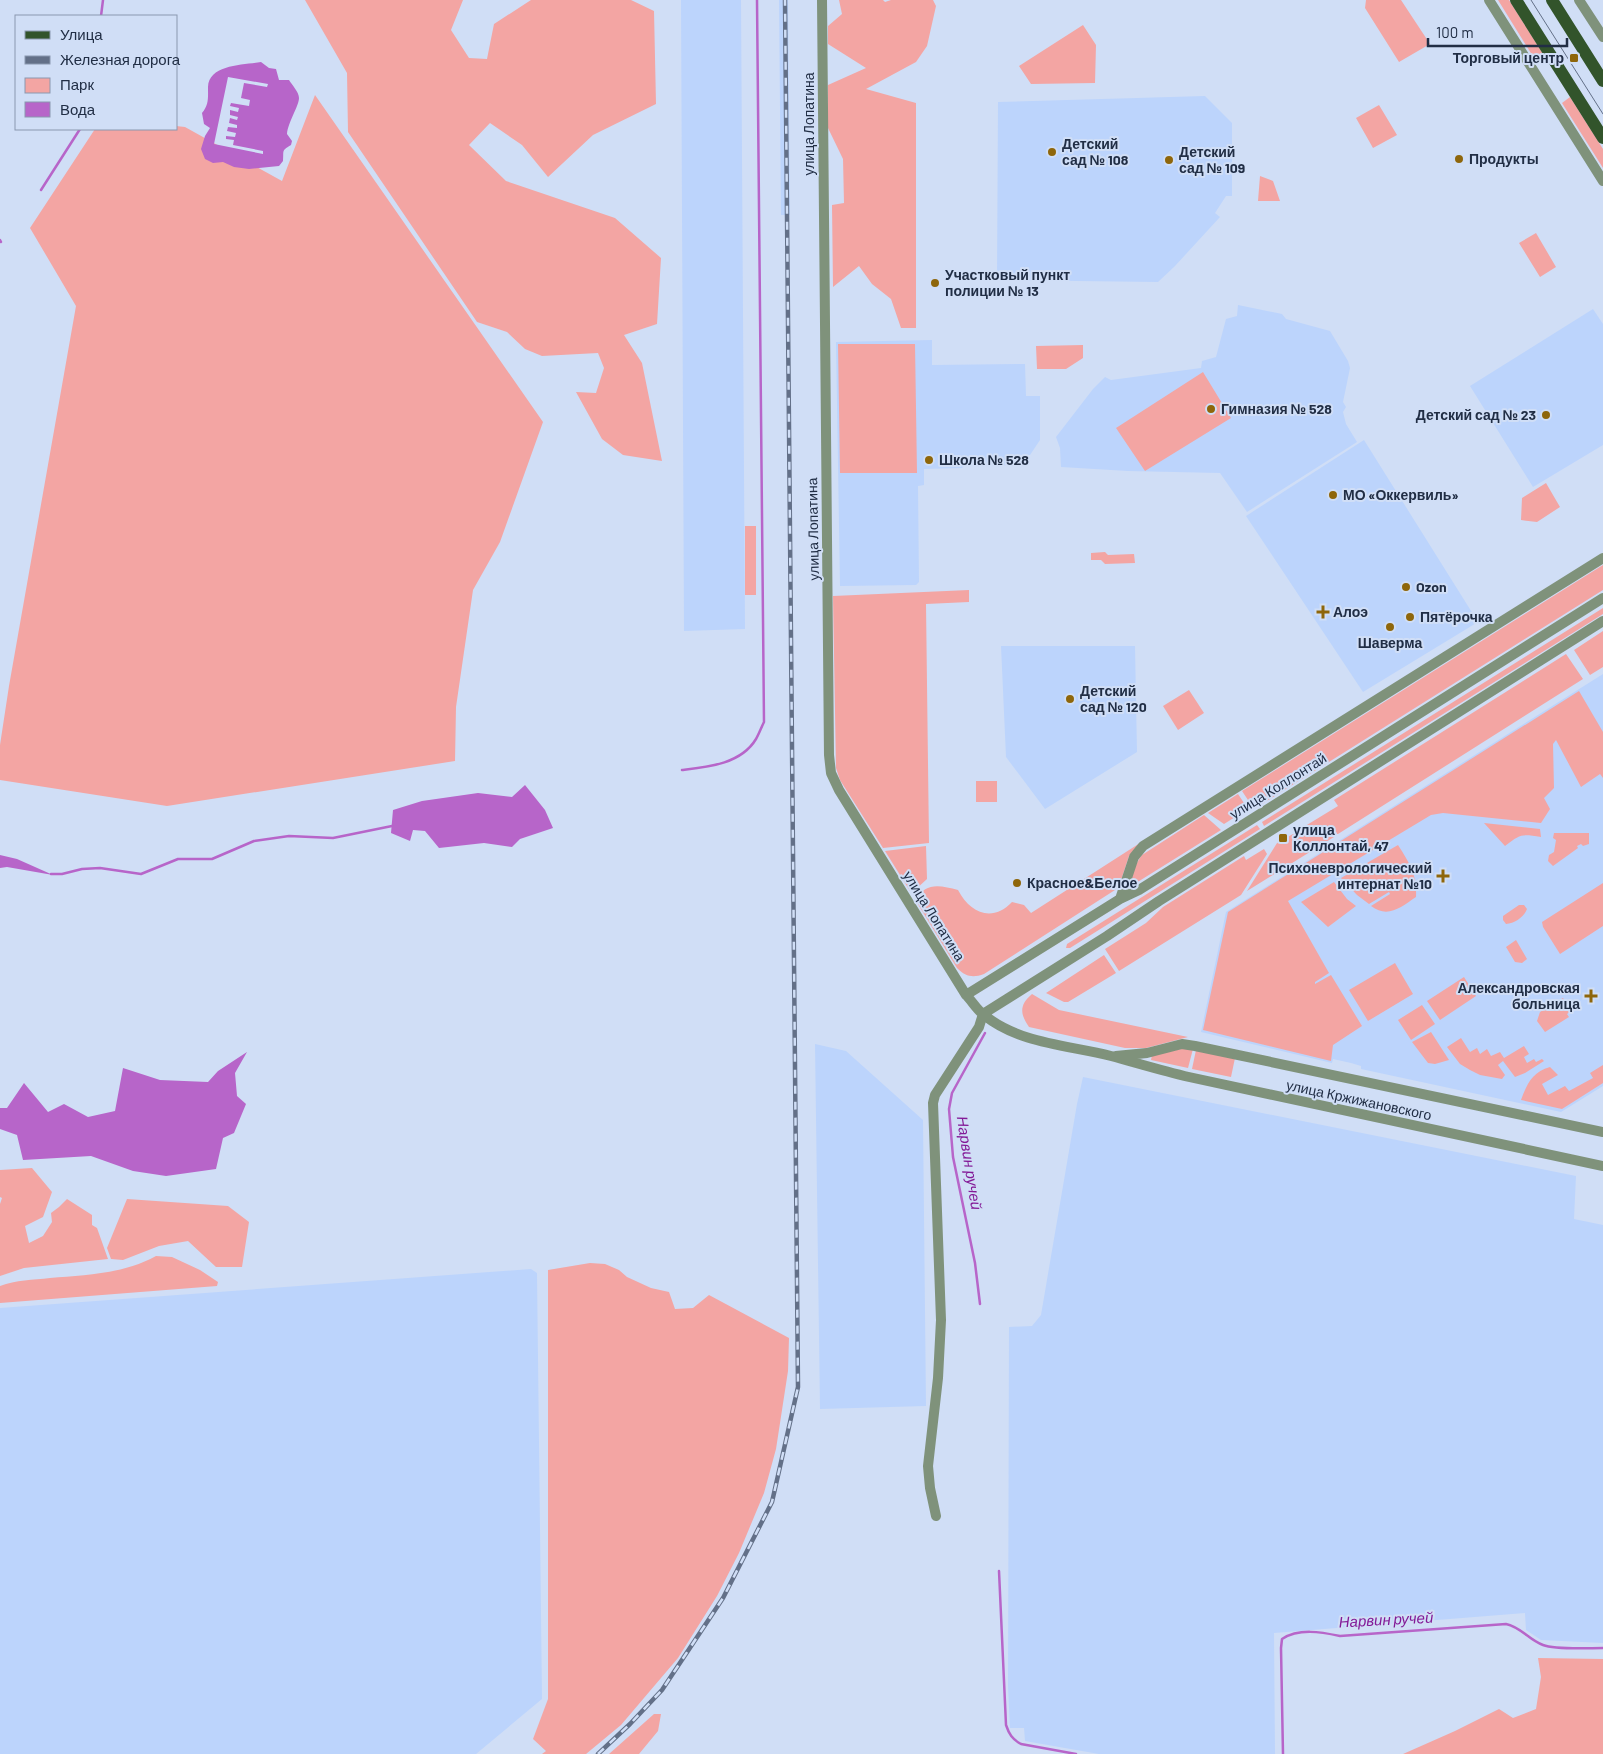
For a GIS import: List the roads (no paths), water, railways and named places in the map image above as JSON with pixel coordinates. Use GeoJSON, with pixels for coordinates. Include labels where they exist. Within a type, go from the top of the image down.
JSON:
{"type":"FeatureCollection","features":[{"type":"Feature","properties":{"kind":"main road"},"geometry":{"type":"LineString","coordinates":[[1516,0],[1603,138]]}},
{"type":"Feature","properties":{"kind":"main road"},"geometry":{"type":"LineString","coordinates":[[1552,0],[1603,81]]}},
{"type":"Feature","properties":{"kind":"street","name":"улица Лопатина"},"geometry":{"type":"LineString","coordinates":[[822,0],[829,746],[832,773],[840,790],[966,995],[982,1014]]}},
{"type":"Feature","properties":{"kind":"street"},"geometry":{"type":"LineString","coordinates":[[1489,0],[1603,181]]}},
{"type":"Feature","properties":{"kind":"street"},"geometry":{"type":"LineString","coordinates":[[1579,0],[1603,37]]}},
{"type":"Feature","properties":{"kind":"street"},"geometry":{"type":"LineString","coordinates":[[1120,900],[1134,857],[1143,846],[1603,558]]}},
{"type":"Feature","properties":{"kind":"street","name":"улица Коллонтай"},"geometry":{"type":"LineString","coordinates":[[966,995],[1139,890],[1603,598]]}},
{"type":"Feature","properties":{"kind":"street"},"geometry":{"type":"LineString","coordinates":[[936,1516],[930,1488],[928,1466],[938,1378],[941,1320],[933,1103],[935,1095],[979,1027],[982,1014],[1603,622]]}},
{"type":"Feature","properties":{"kind":"street","name":"улица Кржижановского"},"geometry":{"type":"LineString","coordinates":[[982,1014],[1020,1036],[1053,1045],[1110,1056],[1145,1067],[1603,1166]]}},
{"type":"Feature","properties":{"kind":"street","name":"улица Кржижановского"},"geometry":{"type":"LineString","coordinates":[[1110,1056],[1147,1053],[1182,1044],[1195,1046],[1603,1132]]}},
{"type":"Feature","properties":{"kind":"street"},"geometry":{"type":"LineString","coordinates":[[1145,1067],[1147,1053]]}},
{"type":"Feature","properties":{"kind":"water"},"geometry":{"type":"Polygon","coordinates":[[[261,62],[269,68],[276,69],[279,80],[289,80],[298,93],[299,101],[289,124],[287,134],[292,141],[291,145],[284,150],[283,161],[279,166],[249,169],[234,167],[223,162],[213,163],[205,159],[201,149],[210,128],[204,124],[202,113],[207,104],[210,79],[214,74],[228,67],[261,62]],[[228,77],[214,144],[263,154],[263,151],[233,145],[234,140],[226,139],[226,136],[235,137],[236,133],[227,131],[228,127],[237,128],[237,125],[229,123],[230,118],[237,120],[238,117],[230,115],[230,110],[238,112],[239,108],[230,106],[231,103],[249,106],[250,100],[241,98],[244,83],[267,87],[268,84],[228,77]]]}},
{"type":"Feature","properties":{"kind":"water"},"geometry":{"type":"Polygon","coordinates":[[[525,785],[545,810],[553,828],[520,839],[512,847],[484,843],[439,848],[425,831],[413,830],[410,841],[391,833],[393,810],[422,801],[478,793],[512,797],[525,785]]]}},
{"type":"Feature","properties":{"kind":"water"},"geometry":{"type":"Polygon","coordinates":[[[0,855],[17,859],[53,875],[7,867],[0,868],[0,855]]]}},
{"type":"Feature","properties":{"kind":"water"},"geometry":{"type":"Polygon","coordinates":[[[247,1052],[235,1073],[237,1096],[246,1104],[234,1133],[223,1138],[216,1169],[166,1176],[133,1171],[91,1156],[23,1160],[17,1135],[0,1129],[0,1108],[7,1108],[24,1083],[48,1112],[64,1104],[88,1117],[115,1111],[123,1068],[160,1080],[208,1082],[218,1071],[247,1052]]]}},
{"type":"Feature","properties":{"kind":"waterway"},"geometry":{"type":"LineString","coordinates":[[101,15],[103,0]]}},
{"type":"Feature","properties":{"kind":"waterway"},"geometry":{"type":"LineString","coordinates":[[682,770],[723,763],[742,754],[756,739],[764,722],[757,0]]}},
{"type":"Feature","properties":{"kind":"waterway"},"geometry":{"type":"LineString","coordinates":[[41,190],[79,130]]}},
{"type":"Feature","properties":{"kind":"waterway","name":"Нарвин ручей"},"geometry":{"type":"LineString","coordinates":[[51,874],[100,868],[141,874],[178,859],[212,859],[254,841],[289,836],[333,838],[392,826]]}},
{"type":"Feature","properties":{"kind":"waterway","name":"Нарвин ручей"},"geometry":{"type":"LineString","coordinates":[[980,1304],[975,1263],[953,1157],[949,1109],[952,1093],[985,1033]]}},
{"type":"Feature","properties":{"kind":"waterway","name":"Нарвин ручей"},"geometry":{"type":"LineString","coordinates":[[999,1571],[1007,1728],[1013,1738],[1021,1744],[1076,1754]]}},
{"type":"Feature","properties":{"kind":"waterway","name":"Нарвин ручей"},"geometry":{"type":"LineString","coordinates":[[1283,1754],[1281,1648],[1282,1639],[1296,1633],[1325,1633],[1340,1636],[1506,1624],[1516,1628],[1538,1643],[1549,1647],[1603,1648]]}},
{"type":"Feature","properties":{"kind":"tram line"},"geometry":{"type":"LineString","coordinates":[[1531,0],[1603,114]]}},
{"type":"Feature","properties":{"kind":"railway"},"geometry":{"type":"LineString","coordinates":[[598,1754],[662,1690],[723,1598],[772,1502],[798,1387],[785,0]]}},
{"type":"Feature","properties":{"kind":"place","name":"Торговый центр"},"geometry":{"type":"Point","coordinates":[1574,58]}},
{"type":"Feature","properties":{"kind":"place","name":"Детский сад № 108"},"geometry":{"type":"Point","coordinates":[1052,152]}},
{"type":"Feature","properties":{"kind":"place","name":"Продукты"},"geometry":{"type":"Point","coordinates":[1459,159]}},
{"type":"Feature","properties":{"kind":"place","name":"Детский сад № 109"},"geometry":{"type":"Point","coordinates":[1169,160]}},
{"type":"Feature","properties":{"kind":"place","name":"Участковый пункт полиции № 13"},"geometry":{"type":"Point","coordinates":[935,283]}},
{"type":"Feature","properties":{"kind":"place","name":"Гимназия № 528"},"geometry":{"type":"Point","coordinates":[1211,409]}},
{"type":"Feature","properties":{"kind":"place","name":"Детский сад № 23"},"geometry":{"type":"Point","coordinates":[1546,415]}},
{"type":"Feature","properties":{"kind":"place","name":"Школа № 528"},"geometry":{"type":"Point","coordinates":[929,460]}},
{"type":"Feature","properties":{"kind":"place","name":"МО «Оккервиль»"},"geometry":{"type":"Point","coordinates":[1333,495]}},
{"type":"Feature","properties":{"kind":"place","name":"Ozon"},"geometry":{"type":"Point","coordinates":[1406,587]}},
{"type":"Feature","properties":{"kind":"place","name":"Алоэ"},"geometry":{"type":"Point","coordinates":[1323,612]}},
{"type":"Feature","properties":{"kind":"place","name":"Пятёрочка"},"geometry":{"type":"Point","coordinates":[1410,617]}},
{"type":"Feature","properties":{"kind":"place","name":"Шаверма"},"geometry":{"type":"Point","coordinates":[1390,627]}},
{"type":"Feature","properties":{"kind":"place","name":"Детский сад № 120"},"geometry":{"type":"Point","coordinates":[1070,699]}},
{"type":"Feature","properties":{"kind":"place","name":"улица Коллонтай, 47"},"geometry":{"type":"Point","coordinates":[1283,838]}},
{"type":"Feature","properties":{"kind":"place","name":"Психоневрологический интернат №10"},"geometry":{"type":"Point","coordinates":[1443,876]}},
{"type":"Feature","properties":{"kind":"place","name":"Красное&Белое"},"geometry":{"type":"Point","coordinates":[1017,883]}},
{"type":"Feature","properties":{"kind":"place","name":"Александровская больница"},"geometry":{"type":"Point","coordinates":[1591,996]}}]}
